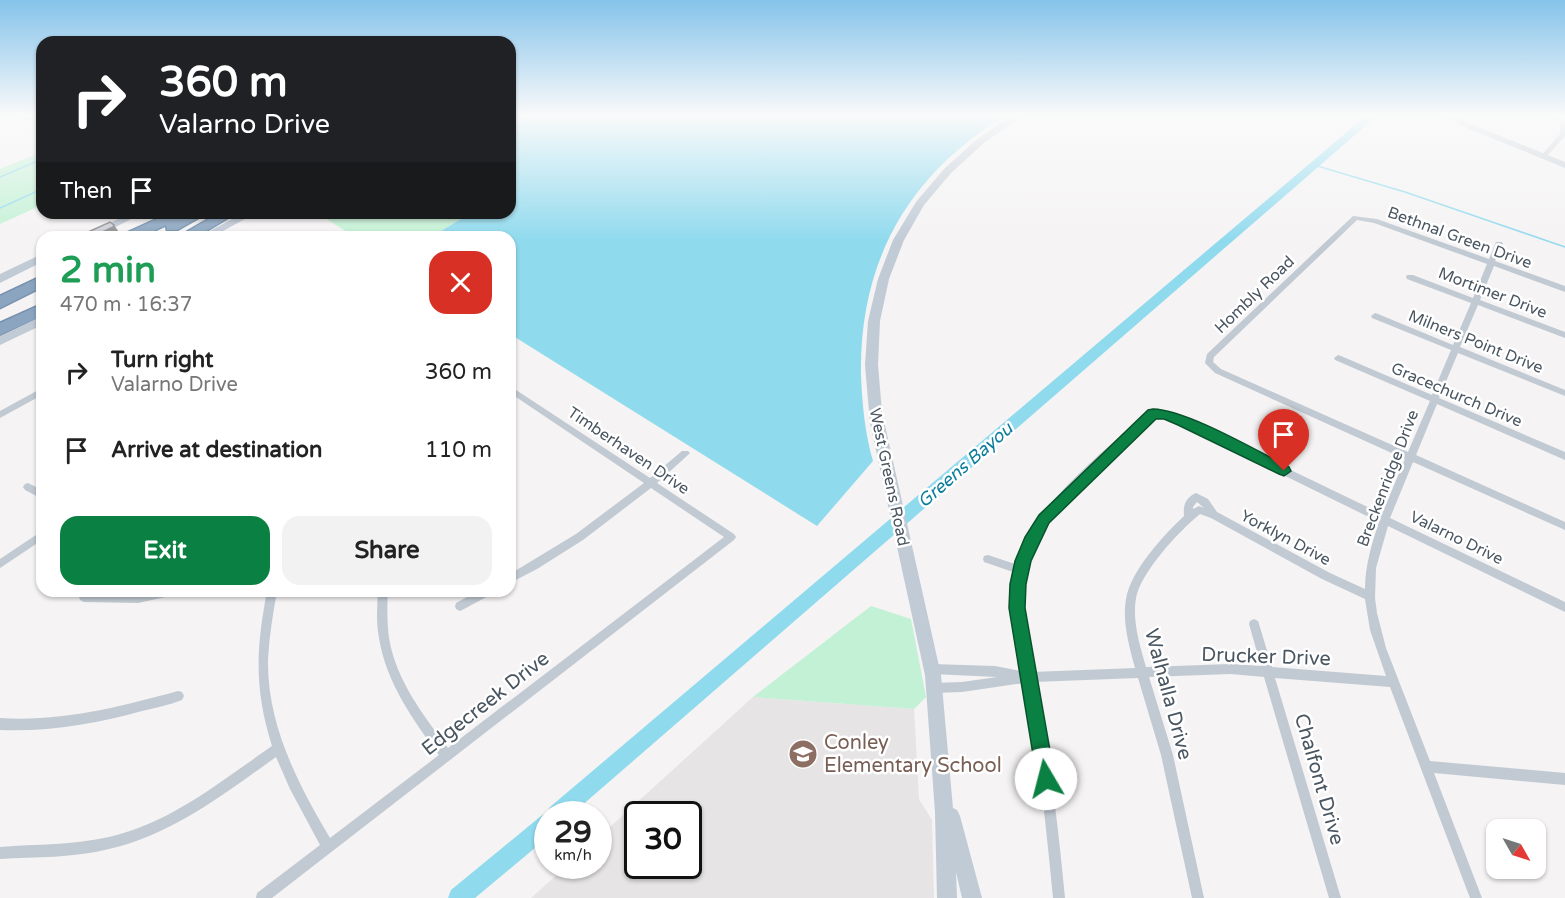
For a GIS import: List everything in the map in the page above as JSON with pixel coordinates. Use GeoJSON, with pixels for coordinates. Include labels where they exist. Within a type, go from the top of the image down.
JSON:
{"type":"FeatureCollection","features":[{"type":"Feature","properties":{"kind":"highway"},"geometry":{"type":"LineString","coordinates":[[142,231],[168,219]]}},
{"type":"Feature","properties":{"kind":"highway"},"geometry":{"type":"LineString","coordinates":[[162,231],[188,219]]}},
{"type":"Feature","properties":{"kind":"highway"},"geometry":{"type":"LineString","coordinates":[[182,231],[206,219]]}},
{"type":"Feature","properties":{"kind":"highway"},"geometry":{"type":"LineString","coordinates":[[196,231],[218,219]]}},
{"type":"Feature","properties":{"kind":"highway"},"geometry":{"type":"LineString","coordinates":[[0,303],[36,284]]}},
{"type":"Feature","properties":{"kind":"highway"},"geometry":{"type":"LineString","coordinates":[[0,311],[36,293]]}},
{"type":"Feature","properties":{"kind":"highway"},"geometry":{"type":"LineString","coordinates":[[0,322],[36,304]]}},
{"type":"Feature","properties":{"kind":"highway"},"geometry":{"type":"LineString","coordinates":[[0,330],[36,312]]}},
{"type":"Feature","properties":{"kind":"main road","name":"West Greens Road"},"geometry":{"type":"LineString","coordinates":[[947,898],[942,784],[932,669],[891,482],[882,451],[875,411],[872,358],[876,309],[891,254],[916,207],[941,175],[961,157]]}},
{"type":"Feature","properties":{"kind":"main road"},"geometry":{"type":"LineString","coordinates":[[1550,157],[1565,165]]}},
{"type":"Feature","properties":{"kind":"main road"},"geometry":{"type":"LineString","coordinates":[[100,231],[125,219]]}},
{"type":"Feature","properties":{"kind":"main road"},"geometry":{"type":"LineString","coordinates":[[216,231],[239,219]]}},
{"type":"Feature","properties":{"kind":"main road"},"geometry":{"type":"LineString","coordinates":[[0,279],[36,261]]}},
{"type":"Feature","properties":{"kind":"main road"},"geometry":{"type":"LineString","coordinates":[[0,342],[36,323]]}},
{"type":"Feature","properties":{"kind":"main road","name":"West Greens Road"},"geometry":{"type":"LineString","coordinates":[[942,784],[972,898]]}},
{"type":"Feature","properties":{"kind":"street","name":"Bethnal Green Drive"},"geometry":{"type":"LineString","coordinates":[[1346,225],[1355,218],[1375,221],[1565,289]]}},
{"type":"Feature","properties":{"kind":"street","name":"Hombly Road"},"geometry":{"type":"LineString","coordinates":[[1346,225],[1210,356],[1209,363],[1218,371],[1237,380],[1410,458]]}},
{"type":"Feature","properties":{"kind":"street","name":"Breckenridge Drive"},"geometry":{"type":"LineString","coordinates":[[1476,898],[1393,682],[1376,634],[1369,596],[1370,568],[1385,519],[1499,244]]}},
{"type":"Feature","properties":{"kind":"street","name":"Mortimer Drive"},"geometry":{"type":"LineString","coordinates":[[1410,277],[1565,335]]}},
{"type":"Feature","properties":{"kind":"street","name":"Milners Point Drive"},"geometry":{"type":"LineString","coordinates":[[1375,316],[1565,393]]}},
{"type":"Feature","properties":{"kind":"street","name":"Gracechurch Drive"},"geometry":{"type":"LineString","coordinates":[[1338,358],[1565,456]]}},
{"type":"Feature","properties":{"kind":"street","name":"Timberhaven Drive"},"geometry":{"type":"LineString","coordinates":[[516,393],[731,537]]}},
{"type":"Feature","properties":{"kind":"street"},"geometry":{"type":"LineString","coordinates":[[0,415],[36,394]]}},
{"type":"Feature","properties":{"kind":"street","name":"Valarno Drive"},"geometry":{"type":"LineString","coordinates":[[1021,570],[1030,542],[1044,519],[1142,422],[1153,414],[1166,414],[1565,606]]}},
{"type":"Feature","properties":{"kind":"street"},"geometry":{"type":"LineString","coordinates":[[516,575],[573,540],[651,483],[685,453]]}},
{"type":"Feature","properties":{"kind":"street"},"geometry":{"type":"LineString","coordinates":[[1410,458],[1565,526]]}},
{"type":"Feature","properties":{"kind":"street"},"geometry":{"type":"LineString","coordinates":[[27,487],[36,492]]}},
{"type":"Feature","properties":{"kind":"street","name":"Yorklyn Drive"},"geometry":{"type":"LineString","coordinates":[[1189,517],[1200,510],[1214,515],[1326,576],[1369,596]]}},
{"type":"Feature","properties":{"kind":"street","name":"Walhalla Drive"},"geometry":{"type":"LineString","coordinates":[[1189,517],[1141,573],[1134,585],[1130,623],[1167,754],[1197,898]]}},
{"type":"Feature","properties":{"kind":"street","name":"Edgecreek Drive"},"geometry":{"type":"LineString","coordinates":[[262,898],[731,537]]}},
{"type":"Feature","properties":{"kind":"street"},"geometry":{"type":"LineString","coordinates":[[0,564],[36,539]]}},
{"type":"Feature","properties":{"kind":"street"},"geometry":{"type":"LineString","coordinates":[[988,559],[1021,570],[1018,615],[1048,790],[1059,898]]}},
{"type":"Feature","properties":{"kind":"street"},"geometry":{"type":"LineString","coordinates":[[84,597],[143,597]]}},
{"type":"Feature","properties":{"kind":"street"},"geometry":{"type":"LineString","coordinates":[[270,597],[266,615],[263,662],[269,723],[298,796],[328,847]]}},
{"type":"Feature","properties":{"kind":"street"},"geometry":{"type":"LineString","coordinates":[[382,597],[382,635],[394,676],[413,712],[447,756]]}},
{"type":"Feature","properties":{"kind":"street"},"geometry":{"type":"LineString","coordinates":[[460,606],[477,597]]}},
{"type":"Feature","properties":{"kind":"street","name":"Chalfont Drive"},"geometry":{"type":"LineString","coordinates":[[1254,624],[1335,898]]}},
{"type":"Feature","properties":{"kind":"street","name":"Drucker Drive"},"geometry":{"type":"LineString","coordinates":[[932,669],[995,671],[1029,677]]}},
{"type":"Feature","properties":{"kind":"street","name":"Drucker Drive"},"geometry":{"type":"LineString","coordinates":[[934,688],[962,687],[1029,677],[1231,669],[1393,682]]}},
{"type":"Feature","properties":{"kind":"street"},"geometry":{"type":"LineString","coordinates":[[0,724],[39,724],[82,719],[120,712],[178,696]]}},
{"type":"Feature","properties":{"kind":"street"},"geometry":{"type":"LineString","coordinates":[[0,853],[94,846],[130,837],[182,814],[278,749]]}},
{"type":"Feature","properties":{"kind":"street"},"geometry":{"type":"LineString","coordinates":[[1425,766],[1565,779]]}},
{"type":"Feature","properties":{"kind":"shaded area","name":"Conley Elementary School"},"geometry":{"type":"Polygon","coordinates":[[[753,697],[914,709],[919,799],[932,820],[934,898],[531,898],[552,879],[612,879],[612,825],[624,814],[624,879],[702,879],[702,801],[639,801],[753,697]]]}},
{"type":"Feature","properties":{"kind":"green space"},"geometry":{"type":"Polygon","coordinates":[[[30,157],[36,157],[36,208],[0,224],[0,169],[30,157]]]}},
{"type":"Feature","properties":{"kind":"green space"},"geometry":{"type":"Polygon","coordinates":[[[326,219],[461,219],[441,231],[346,231],[326,219]]]}},
{"type":"Feature","properties":{"kind":"green space"},"geometry":{"type":"Polygon","coordinates":[[[871,606],[911,619],[926,697],[914,709],[753,697],[871,606]]]}},
{"type":"Feature","properties":{"kind":"water"},"geometry":{"type":"Polygon","coordinates":[[[516,157],[951,157],[917,193],[897,224],[880,258],[869,294],[863,333],[861,375],[864,418],[873,461],[817,526],[516,338],[516,231],[441,231],[461,219],[516,219],[516,157]]]}},
{"type":"Feature","properties":{"kind":"building"},"geometry":{"type":"Polygon","coordinates":[[[110,222],[114,225],[105,231],[90,231],[110,222]]]}},
{"type":"Feature","properties":{"kind":"waterway","name":"Greens Bayou"},"geometry":{"type":"LineString","coordinates":[[572,801],[1324,157]]}},
{"type":"Feature","properties":{"kind":"waterway"},"geometry":{"type":"LineString","coordinates":[[0,177],[36,162]]}},
{"type":"Feature","properties":{"kind":"waterway"},"geometry":{"type":"LineString","coordinates":[[1314,165],[1405,192],[1565,247]]}},
{"type":"Feature","properties":{"kind":"waterway"},"geometry":{"type":"LineString","coordinates":[[0,208],[36,192]]}},
{"type":"Feature","properties":{"kind":"waterway","name":"Greens Bayou"},"geometry":{"type":"LineString","coordinates":[[459,898],[534,835]]}},
{"type":"Feature","properties":{"kind":"place","name":"Conley Elementary School"},"geometry":{"type":"Point","coordinates":[803,754]}},
{"type":"Feature","properties":{"kind":"route"},"geometry":{"type":"LineString","coordinates":[[1046,779],[1017,608],[1018,584],[1023,561],[1030,542],[1044,519],[1147,417],[1153,414],[1166,414],[1284,471]]}}]}
